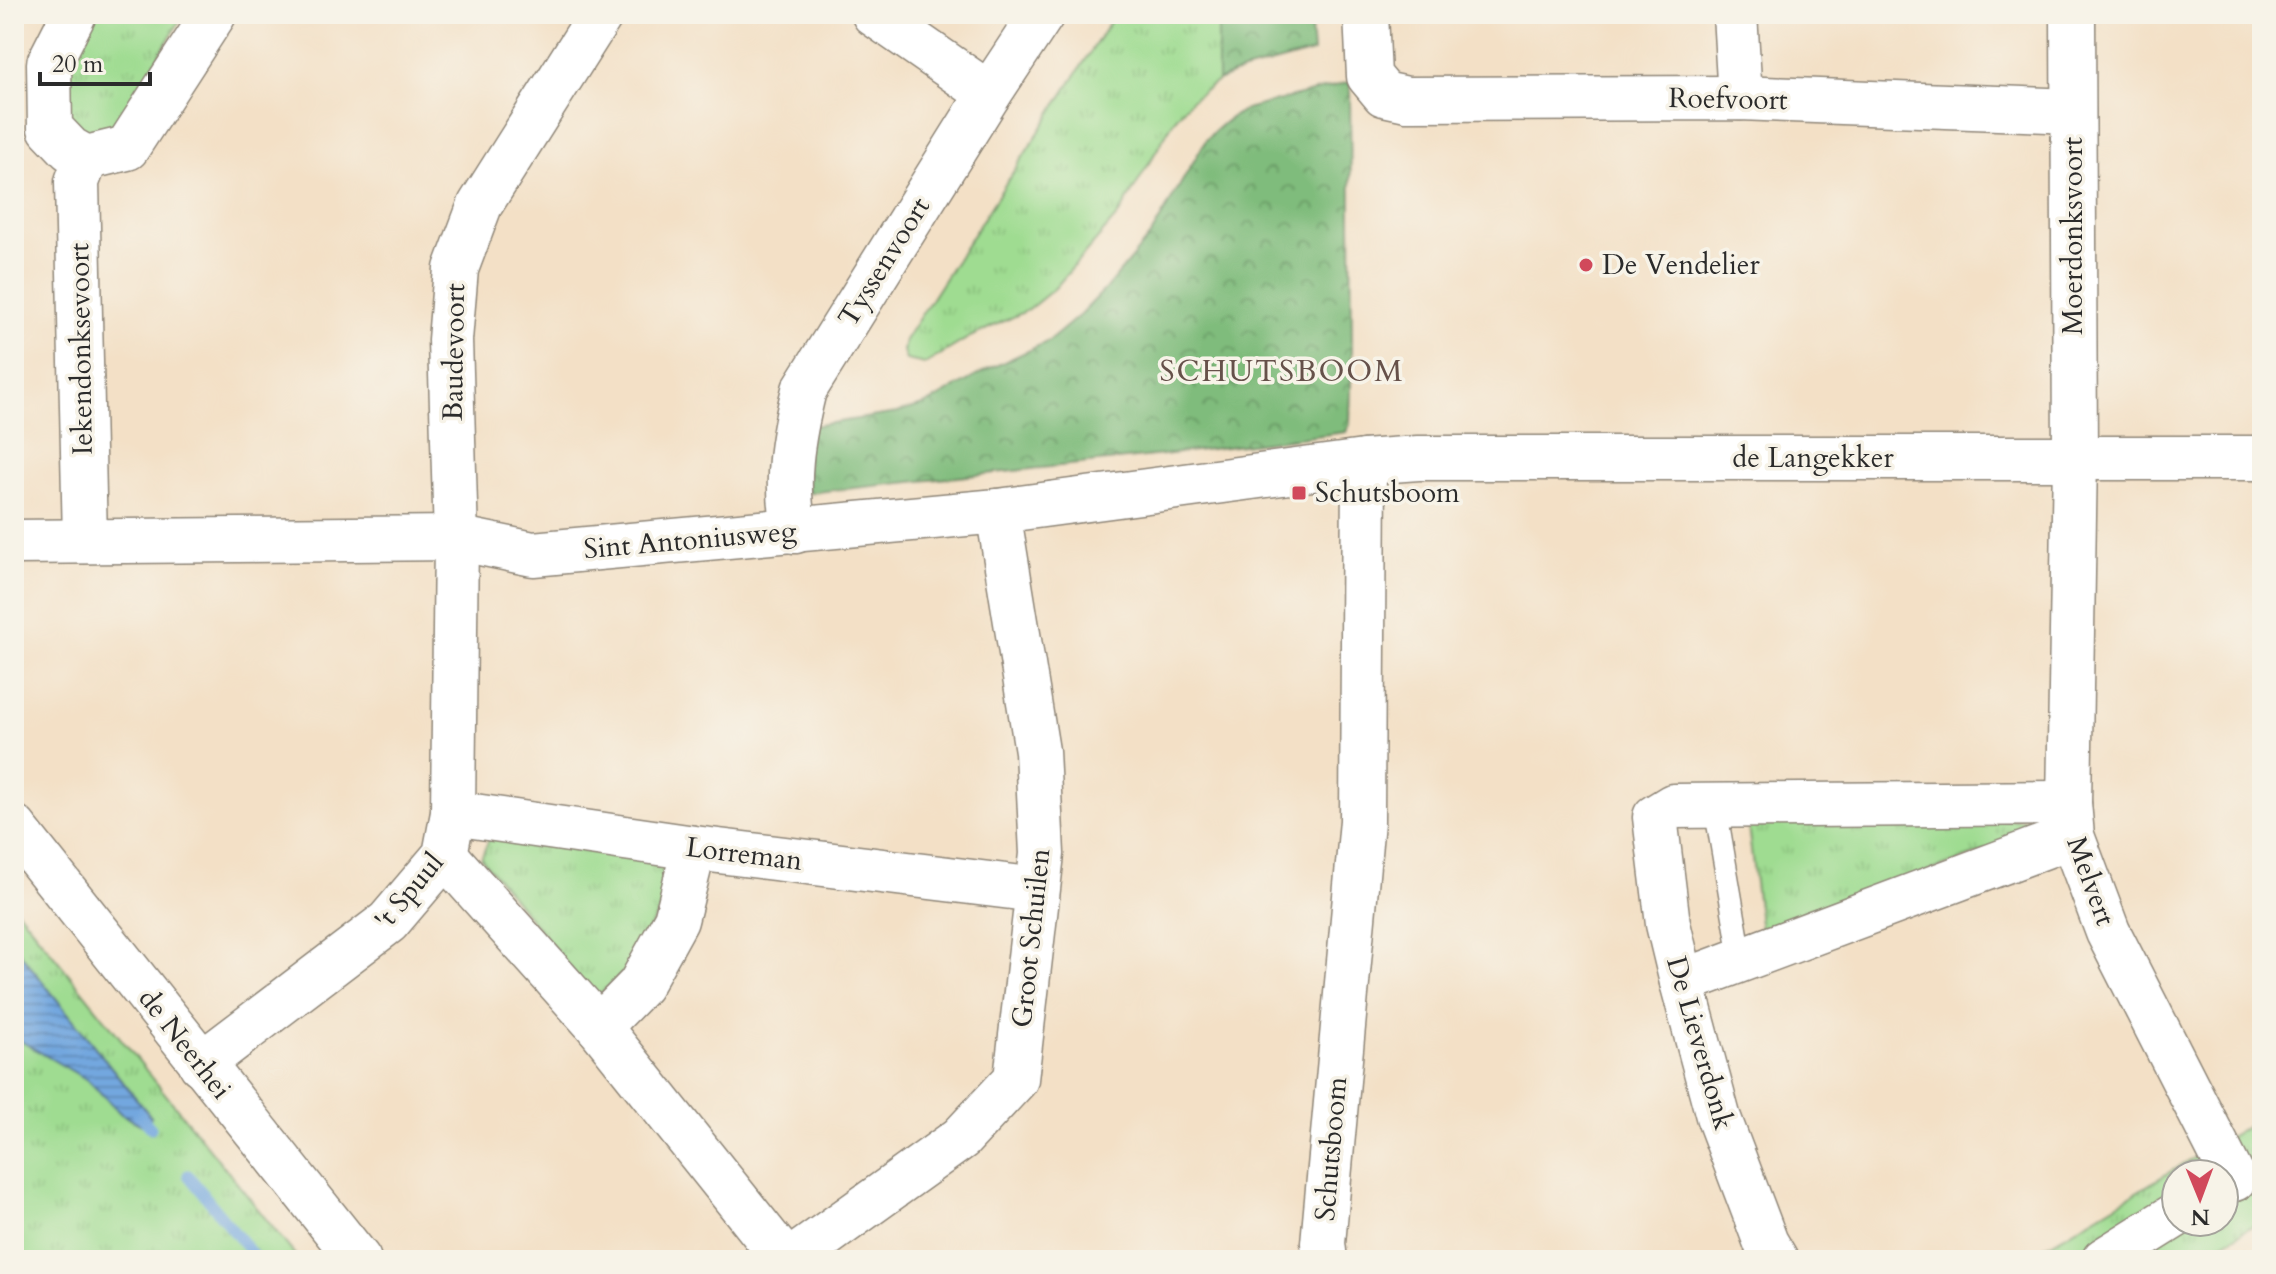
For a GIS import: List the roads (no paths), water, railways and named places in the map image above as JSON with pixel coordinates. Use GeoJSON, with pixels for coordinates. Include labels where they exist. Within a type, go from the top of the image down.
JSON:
{"type":"FeatureCollection","features":[{"type":"Feature","properties":{"kind":"street"},"geometry":{"type":"LineString","coordinates":[[74,14],[49,63],[32,129],[86,158],[127,148],[214,14]]}},
{"type":"Feature","properties":{"kind":"street","name":"Baudevoort"},"geometry":{"type":"LineString","coordinates":[[456,538],[450,340],[456,269],[480,205],[601,14]]}},
{"type":"Feature","properties":{"kind":"street"},"geometry":{"type":"LineString","coordinates":[[874,14],[989,94]]}},
{"type":"Feature","properties":{"kind":"street","name":"Tyssenvoort"},"geometry":{"type":"LineString","coordinates":[[795,531],[789,505],[789,475],[793,434],[804,390],[1042,14]]}},
{"type":"Feature","properties":{"kind":"street","name":"Roefvoort"},"geometry":{"type":"LineString","coordinates":[[1366,14],[1369,76],[1384,94],[1407,99],[1740,98],[2073,111]]}},
{"type":"Feature","properties":{"kind":"street"},"geometry":{"type":"LineString","coordinates":[[1735,14],[1740,98]]}},
{"type":"Feature","properties":{"kind":"street","name":"Moerdonksvoort"},"geometry":{"type":"LineString","coordinates":[[2073,14],[2075,458]]}},
{"type":"Feature","properties":{"kind":"street","name":"Iekendonksevoort"},"geometry":{"type":"LineString","coordinates":[[85,541],[77,182],[86,158]]}},
{"type":"Feature","properties":{"kind":"street","name":"de Langekker"},"geometry":{"type":"LineString","coordinates":[[1364,462],[1418,458],[2262,458]]}},
{"type":"Feature","properties":{"kind":"street","name":"Melvert"},"geometry":{"type":"LineString","coordinates":[[2075,458],[2070,820],[2108,932],[2231,1158]]}},
{"type":"Feature","properties":{"kind":"street","name":"Sint Antoniusweg"},"geometry":{"type":"LineString","coordinates":[[14,542],[456,538],[533,554],[998,511],[1364,462]]}},
{"type":"Feature","properties":{"kind":"street","name":"Schutsboom"},"geometry":{"type":"LineString","coordinates":[[1325,1260],[1323,1243],[1362,821],[1364,462]]}},
{"type":"Feature","properties":{"kind":"street","name":"Groot Schuilen"},"geometry":{"type":"LineString","coordinates":[[788,1260],[961,1138],[1016,1079],[1042,854],[1037,751],[998,511]]}},
{"type":"Feature","properties":{"kind":"street"},"geometry":{"type":"LineString","coordinates":[[456,538],[449,834],[599,1027],[788,1260]]}},
{"type":"Feature","properties":{"kind":"street","name":"De Lieverdonk"},"geometry":{"type":"LineString","coordinates":[[1715,806],[1673,806],[1655,817],[1668,924],[1718,1116],[1766,1243],[1776,1260]]}},
{"type":"Feature","properties":{"kind":"street"},"geometry":{"type":"LineString","coordinates":[[1715,806],[2070,820]]}},
{"type":"Feature","properties":{"kind":"street"},"geometry":{"type":"LineString","coordinates":[[1682,982],[2070,820]]}},
{"type":"Feature","properties":{"kind":"street","name":"de Neerhei"},"geometry":{"type":"LineString","coordinates":[[14,827],[359,1260]]}},
{"type":"Feature","properties":{"kind":"street","name":"Lorreman"},"geometry":{"type":"LineString","coordinates":[[449,834],[694,848],[1037,890]]}},
{"type":"Feature","properties":{"kind":"street","name":"'t Spuul"},"geometry":{"type":"LineString","coordinates":[[201,1064],[388,922],[449,834]]}},
{"type":"Feature","properties":{"kind":"street"},"geometry":{"type":"LineString","coordinates":[[599,1027],[640,985],[676,920],[694,848]]}},
{"type":"Feature","properties":{"kind":"street"},"geometry":{"type":"LineString","coordinates":[[2104,1260],[2160,1225]]}},
{"type":"Feature","properties":{"kind":"lane"},"geometry":{"type":"LineString","coordinates":[[1715,806],[1741,958]]}},
{"type":"Feature","properties":{"kind":"water"},"geometry":{"type":"Polygon","coordinates":[[[14,946],[151,1117],[142,1125],[121,1114],[89,1081],[14,1037],[14,946]]]}},
{"type":"Feature","properties":{"kind":"waterway"},"geometry":{"type":"LineString","coordinates":[[137,1112],[151,1128]]}},
{"type":"Feature","properties":{"kind":"waterway"},"geometry":{"type":"LineString","coordinates":[[188,1175],[257,1260]]}},
{"type":"Feature","properties":{"kind":"place","name":"De Vendelier"},"geometry":{"type":"Point","coordinates":[1586,265]}},
{"type":"Feature","properties":{"kind":"place","name":"Schutsboom"},"geometry":{"type":"Point","coordinates":[1299,493]}},
{"type":"Feature","properties":{"kind":"district","name":"SCHUTSBOOM"},"geometry":{"type":"Point","coordinates":[1282,371]}}]}
